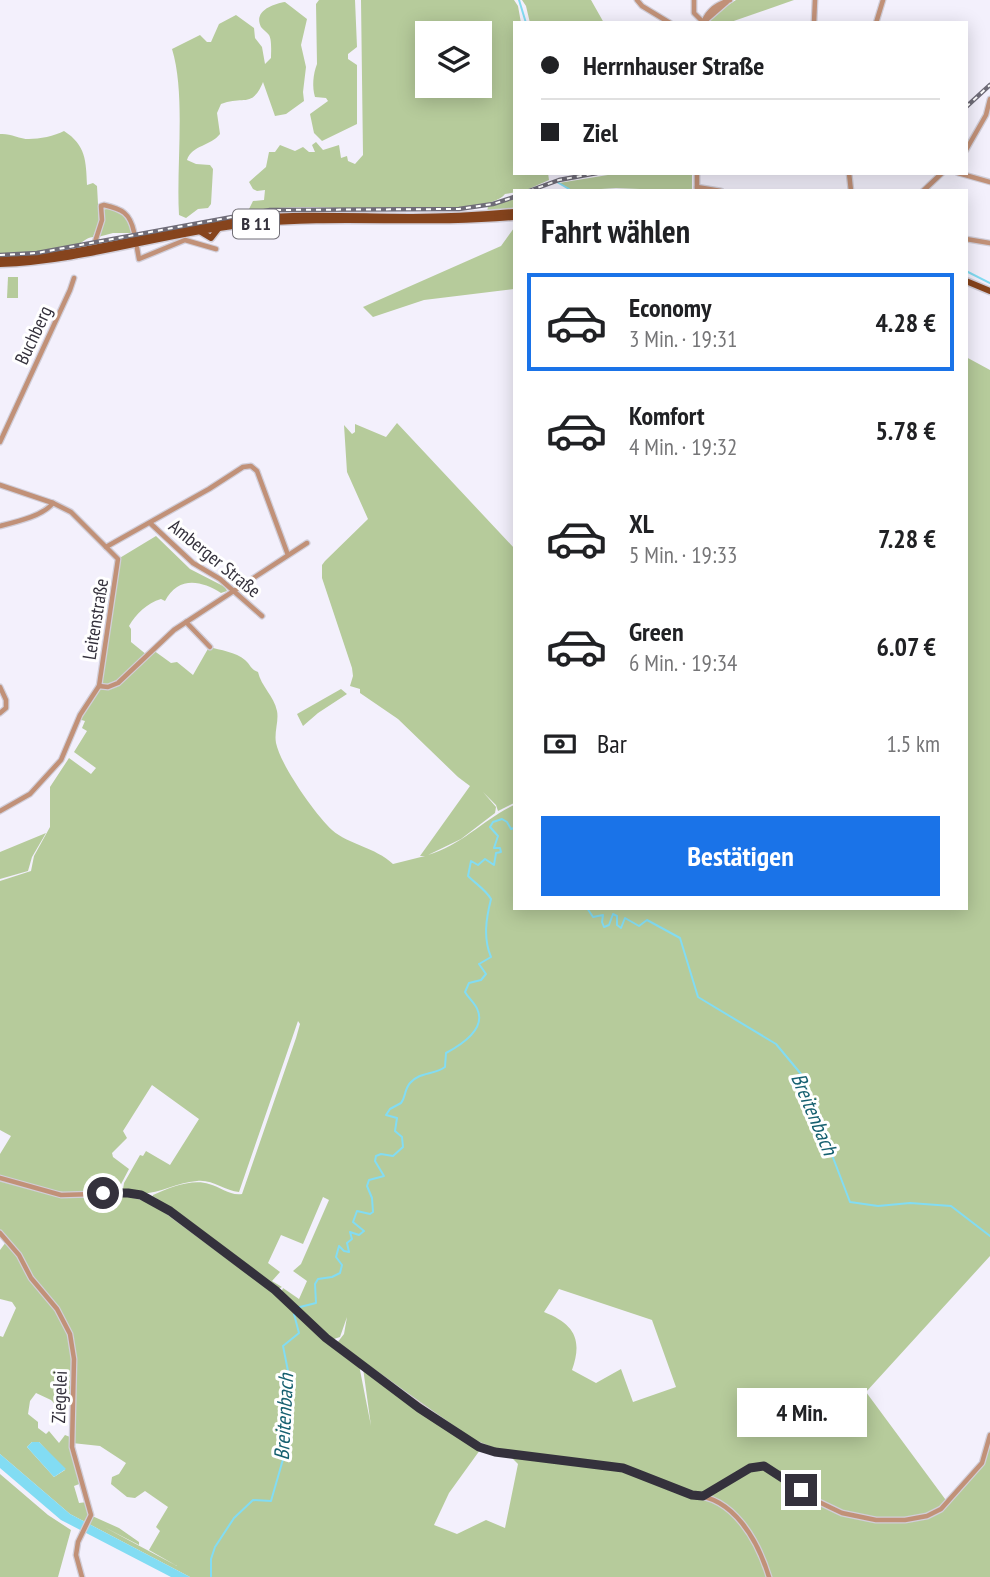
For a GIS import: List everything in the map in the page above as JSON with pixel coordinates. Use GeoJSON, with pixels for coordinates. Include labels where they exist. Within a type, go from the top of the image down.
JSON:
{"type":"FeatureCollection","features":[{"type":"Feature","properties":{"kind":"main road","name":"B 11"},"geometry":{"type":"LineString","coordinates":[[0,262],[87,249],[98,244],[209,225],[278,217],[444,217],[513,212]]}},
{"type":"Feature","properties":{"kind":"main road","name":"B 11"},"geometry":{"type":"LineString","coordinates":[[0,262],[55,260],[219,228],[314,220],[444,222],[513,217]]}},
{"type":"Feature","properties":{"kind":"main road"},"geometry":{"type":"LineString","coordinates":[[199,232],[210,242],[219,228]]}},
{"type":"Feature","properties":{"kind":"main road"},"geometry":{"type":"LineString","coordinates":[[968,282],[990,291]]}},
{"type":"Feature","properties":{"kind":"street"},"geometry":{"type":"LineString","coordinates":[[637,0],[667,21]]}},
{"type":"Feature","properties":{"kind":"street"},"geometry":{"type":"LineString","coordinates":[[694,0],[694,13],[702,21]]}},
{"type":"Feature","properties":{"kind":"street"},"geometry":{"type":"LineString","coordinates":[[704,21],[729,0]]}},
{"type":"Feature","properties":{"kind":"street"},"geometry":{"type":"LineString","coordinates":[[814,0],[814,21]]}},
{"type":"Feature","properties":{"kind":"street"},"geometry":{"type":"LineString","coordinates":[[877,21],[883,0]]}},
{"type":"Feature","properties":{"kind":"street"},"geometry":{"type":"LineString","coordinates":[[968,147],[988,116],[990,99]]}},
{"type":"Feature","properties":{"kind":"street"},"geometry":{"type":"LineString","coordinates":[[925,189],[941,175]]}},
{"type":"Feature","properties":{"kind":"street"},"geometry":{"type":"LineString","coordinates":[[965,175],[990,182]]}},
{"type":"Feature","properties":{"kind":"street"},"geometry":{"type":"LineString","coordinates":[[98,244],[101,206],[104,205],[124,211],[132,221],[134,232]]}},
{"type":"Feature","properties":{"kind":"street"},"geometry":{"type":"LineString","coordinates":[[968,239],[990,243]]}},
{"type":"Feature","properties":{"kind":"street"},"geometry":{"type":"LineString","coordinates":[[137,247],[139,259],[185,240],[210,242],[216,249]]}},
{"type":"Feature","properties":{"kind":"street","name":"Buchberg"},"geometry":{"type":"LineString","coordinates":[[0,442],[74,278]]}},
{"type":"Feature","properties":{"kind":"street"},"geometry":{"type":"LineString","coordinates":[[106,547],[243,467],[251,466],[257,471],[288,555]]}},
{"type":"Feature","properties":{"kind":"street","name":"Leitenstraße"},"geometry":{"type":"LineString","coordinates":[[0,485],[53,503],[79,519],[118,559],[99,686],[80,715],[61,760],[30,794],[0,811]]}},
{"type":"Feature","properties":{"kind":"street"},"geometry":{"type":"LineString","coordinates":[[0,526],[28,517],[51,507],[53,503]]}},
{"type":"Feature","properties":{"kind":"street","name":"Amberger Straße"},"geometry":{"type":"LineString","coordinates":[[150,523],[193,563],[235,590],[262,616]]}},
{"type":"Feature","properties":{"kind":"street","name":"Leitenstraße"},"geometry":{"type":"LineString","coordinates":[[99,686],[108,687],[121,681],[148,653],[186,622],[307,543]]}},
{"type":"Feature","properties":{"kind":"street"},"geometry":{"type":"LineString","coordinates":[[186,622],[210,647]]}},
{"type":"Feature","properties":{"kind":"street"},"geometry":{"type":"LineString","coordinates":[[0,687],[6,700],[6,708],[0,713]]}},
{"type":"Feature","properties":{"kind":"street"},"geometry":{"type":"LineString","coordinates":[[0,1178],[61,1195],[128,1193],[157,1202],[275,1290],[326,1338],[419,1408],[484,1449],[623,1468],[692,1495],[721,1503],[762,1552],[769,1577]]}},
{"type":"Feature","properties":{"kind":"street","name":"Ziegelei"},"geometry":{"type":"LineString","coordinates":[[0,1233],[19,1255],[31,1278],[60,1314],[71,1339],[74,1359],[72,1447],[91,1515],[78,1542],[76,1555],[82,1577]]}},
{"type":"Feature","properties":{"kind":"street"},"geometry":{"type":"LineString","coordinates":[[703,1496],[750,1468],[764,1466],[819,1502],[842,1513],[876,1520],[905,1520],[927,1516],[941,1509],[977,1470],[984,1460],[990,1435]]}},
{"type":"Feature","properties":{"kind":"green space"},"geometry":{"type":"Polygon","coordinates":[[[319,0],[355,0],[357,47],[348,54],[348,59],[357,65],[357,124],[322,141],[314,133],[310,114],[328,101],[326,98],[315,97],[313,89],[317,64],[316,4],[319,0]]]}},
{"type":"Feature","properties":{"kind":"green space"},"geometry":{"type":"Polygon","coordinates":[[[361,0],[514,0],[521,21],[513,21],[513,175],[548,175],[549,180],[529,189],[513,189],[513,193],[493,201],[444,209],[293,207],[248,211],[253,201],[264,200],[265,190],[253,189],[249,182],[266,167],[269,152],[275,152],[280,145],[295,151],[303,147],[309,152],[315,152],[312,145],[316,142],[323,150],[339,145],[341,158],[347,156],[348,161],[355,164],[363,155],[361,0]]]}},
{"type":"Feature","properties":{"kind":"green space"},"geometry":{"type":"Polygon","coordinates":[[[522,0],[591,0],[603,21],[530,21],[522,0]]]}},
{"type":"Feature","properties":{"kind":"green space"},"geometry":{"type":"Polygon","coordinates":[[[736,0],[794,0],[734,21],[710,21],[736,0]]]}},
{"type":"Feature","properties":{"kind":"green space"},"geometry":{"type":"Polygon","coordinates":[[[285,2],[307,19],[301,45],[306,67],[304,101],[286,114],[275,116],[263,82],[255,96],[221,104],[217,113],[220,134],[193,151],[187,160],[210,165],[213,169],[211,204],[186,218],[179,215],[180,109],[172,49],[200,35],[207,42],[211,42],[219,24],[236,15],[254,28],[265,64],[271,58],[271,43],[269,35],[261,27],[260,17],[266,9],[285,2]]]}},
{"type":"Feature","properties":{"kind":"green space"},"geometry":{"type":"Polygon","coordinates":[[[64,131],[81,148],[87,185],[93,183],[97,186],[99,222],[93,237],[69,247],[49,251],[0,253],[0,134],[33,139],[64,131]]]}},
{"type":"Feature","properties":{"kind":"green space"},"geometry":{"type":"Polygon","coordinates":[[[608,175],[692,175],[692,189],[568,189],[559,183],[608,175]]]}},
{"type":"Feature","properties":{"kind":"green space"},"geometry":{"type":"Polygon","coordinates":[[[513,199],[513,210],[487,213],[488,206],[513,199]]]}},
{"type":"Feature","properties":{"kind":"green space"},"geometry":{"type":"Polygon","coordinates":[[[111,208],[125,214],[133,233],[113,233],[98,237],[102,210],[111,208]]]}},
{"type":"Feature","properties":{"kind":"green space"},"geometry":{"type":"Polygon","coordinates":[[[513,229],[513,289],[424,300],[373,317],[363,307],[501,246],[513,229]]]}},
{"type":"Feature","properties":{"kind":"green space"},"geometry":{"type":"Polygon","coordinates":[[[8,277],[18,277],[18,298],[7,298],[8,277]]]}},
{"type":"Feature","properties":{"kind":"green space"},"geometry":{"type":"Polygon","coordinates":[[[968,358],[990,370],[990,1256],[866,1392],[948,1503],[983,1464],[990,1439],[990,1577],[190,1577],[70,1514],[0,1454],[0,1336],[3,1337],[16,1308],[12,1302],[0,1299],[0,1250],[6,1242],[56,1310],[66,1329],[73,1360],[71,1403],[65,1402],[59,1408],[51,1400],[36,1393],[30,1401],[28,1414],[38,1422],[38,1428],[46,1434],[49,1431],[59,1443],[65,1435],[70,1437],[73,1458],[82,1483],[74,1486],[79,1503],[87,1502],[90,1515],[119,1528],[139,1542],[139,1545],[104,1527],[177,1566],[149,1550],[160,1531],[156,1527],[168,1507],[145,1491],[135,1498],[127,1497],[111,1484],[112,1477],[119,1474],[126,1463],[100,1446],[72,1443],[76,1366],[72,1337],[60,1312],[0,1231],[0,1179],[59,1196],[130,1194],[156,1203],[271,1289],[326,1340],[359,1365],[371,1426],[363,1368],[480,1450],[449,1493],[434,1525],[457,1534],[486,1520],[505,1528],[518,1464],[509,1451],[485,1448],[467,1438],[338,1346],[337,1343],[344,1334],[347,1317],[340,1337],[331,1340],[281,1293],[283,1288],[299,1299],[307,1281],[293,1271],[301,1264],[329,1200],[323,1197],[303,1244],[281,1235],[268,1263],[280,1272],[272,1281],[282,1287],[278,1289],[152,1198],[166,1189],[196,1182],[203,1182],[233,1194],[242,1194],[296,1038],[300,1024],[298,1021],[239,1192],[203,1181],[187,1182],[142,1194],[123,1189],[140,1155],[143,1156],[146,1151],[170,1165],[199,1119],[152,1085],[123,1131],[127,1138],[112,1153],[113,1157],[129,1169],[118,1190],[73,1193],[0,1176],[0,1154],[11,1136],[0,1130],[0,881],[31,871],[34,856],[50,827],[50,787],[69,758],[91,774],[96,768],[74,752],[87,731],[82,728],[85,721],[78,719],[92,702],[99,686],[118,559],[156,536],[190,569],[225,587],[227,591],[221,593],[198,583],[176,587],[165,601],[161,599],[151,603],[135,617],[129,626],[131,642],[147,655],[153,650],[171,663],[177,662],[193,675],[209,647],[245,660],[258,672],[275,706],[276,743],[284,764],[317,813],[332,830],[393,864],[425,856],[420,856],[470,786],[398,719],[360,693],[360,689],[350,686],[352,668],[322,578],[322,565],[325,561],[368,519],[347,472],[344,425],[352,434],[355,432],[355,424],[386,437],[397,423],[513,547],[513,804],[498,811],[496,805],[483,792],[496,807],[495,813],[465,836],[513,806],[513,910],[968,910],[968,358]],[[460,840],[428,855],[440,851],[460,840]],[[559,1289],[544,1312],[563,1322],[573,1334],[576,1350],[572,1370],[596,1383],[621,1369],[633,1402],[676,1387],[652,1320],[559,1289]],[[32,1442],[27,1447],[54,1477],[65,1470],[39,1442],[32,1442]]]}},
{"type":"Feature","properties":{"kind":"green space"},"geometry":{"type":"Polygon","coordinates":[[[341,689],[347,694],[303,726],[297,714],[341,689]]]}},
{"type":"Feature","properties":{"kind":"green space"},"geometry":{"type":"Polygon","coordinates":[[[46,833],[32,857],[28,871],[0,879],[0,852],[46,833]]]}},
{"type":"Feature","properties":{"kind":"green space"},"geometry":{"type":"Polygon","coordinates":[[[0,1474],[48,1515],[71,1530],[58,1577],[0,1577],[0,1474]]]}},
{"type":"Feature","properties":{"kind":"water"},"geometry":{"type":"Polygon","coordinates":[[[32,1442],[39,1442],[66,1469],[54,1477],[27,1447],[32,1442]]]}},
{"type":"Feature","properties":{"kind":"water"},"geometry":{"type":"Polygon","coordinates":[[[0,1454],[70,1514],[190,1577],[171,1577],[61,1520],[0,1468],[0,1454]]]}},
{"type":"Feature","properties":{"kind":"waterway"},"geometry":{"type":"LineString","coordinates":[[519,0],[525,21]]}},
{"type":"Feature","properties":{"kind":"waterway"},"geometry":{"type":"LineString","coordinates":[[557,182],[569,189]]}},
{"type":"Feature","properties":{"kind":"waterway"},"geometry":{"type":"LineString","coordinates":[[968,272],[990,283]]}},
{"type":"Feature","properties":{"kind":"waterway","name":"Breitenbach"},"geometry":{"type":"LineString","coordinates":[[300,1307],[316,1303],[315,1284],[318,1279],[340,1273],[342,1265],[336,1257],[339,1246],[349,1252],[347,1243],[352,1239],[350,1232],[359,1235],[364,1231],[353,1222],[357,1211],[370,1214],[373,1212],[372,1198],[367,1186],[369,1180],[384,1176],[375,1161],[376,1156],[393,1156],[403,1147],[402,1137],[395,1131],[397,1118],[386,1115],[390,1109],[401,1103],[414,1079],[445,1067],[446,1053],[470,1036],[478,1025],[477,1008],[465,992],[469,983],[481,980],[486,974],[479,964],[491,957],[486,928],[491,899],[468,876],[471,861],[478,865],[485,859],[494,865],[496,853],[501,852],[500,848],[494,848],[498,836],[490,827],[493,822],[502,819],[513,828]]}},
{"type":"Feature","properties":{"kind":"waterway","name":"Breitenbach"},"geometry":{"type":"LineString","coordinates":[[588,910],[593,917],[603,915],[604,927],[609,925],[613,914],[617,916],[617,925],[621,928],[625,918],[639,926],[647,920],[680,938],[698,997],[776,1044],[801,1074],[850,1202],[878,1206],[910,1203],[951,1206],[990,1236]]}},
{"type":"Feature","properties":{"kind":"waterway","name":"Breitenbach"},"geometry":{"type":"LineString","coordinates":[[211,1577],[211,1559],[215,1547],[234,1518],[253,1500],[271,1501],[286,1449],[283,1422],[288,1371],[283,1346],[299,1333],[294,1314]]}},
{"type":"Feature","properties":{"kind":"railway"},"geometry":{"type":"LineString","coordinates":[[968,105],[990,85]]}},
{"type":"Feature","properties":{"kind":"railway"},"geometry":{"type":"LineString","coordinates":[[534,189],[559,180],[586,175]]}},
{"type":"Feature","properties":{"kind":"railway"},"geometry":{"type":"LineString","coordinates":[[0,255],[37,253],[270,210],[459,209],[493,204],[513,197]]}},
{"type":"Feature","properties":{"kind":"route"},"geometry":{"type":"LineString","coordinates":[[103,1193],[141,1195],[157,1202],[275,1290],[326,1338],[419,1408],[484,1449],[623,1468],[692,1495],[703,1496],[750,1468],[764,1466],[801,1490]]}}]}
